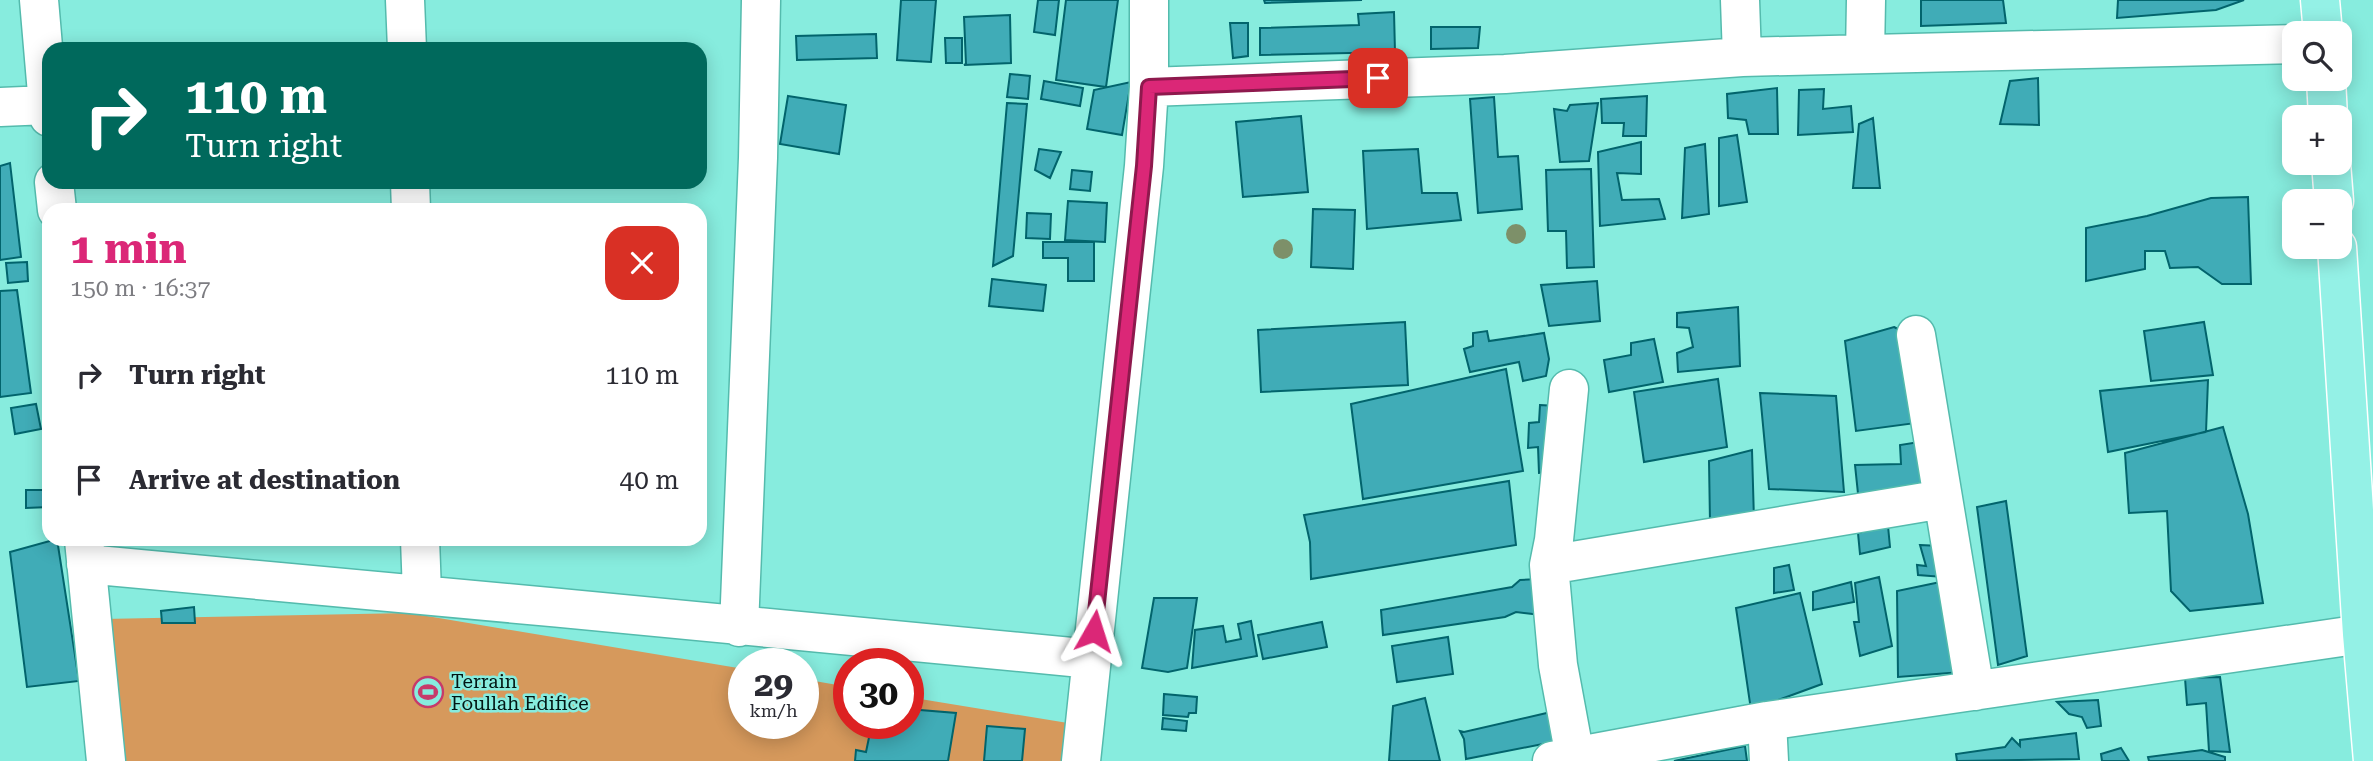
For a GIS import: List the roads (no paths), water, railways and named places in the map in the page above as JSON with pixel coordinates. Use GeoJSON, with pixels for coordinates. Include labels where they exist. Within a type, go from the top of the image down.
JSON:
{"type":"FeatureCollection","features":[{"type":"Feature","properties":{"kind":"main road"},"geometry":{"type":"LineString","coordinates":[[2320,0],[2322,21]]}},
{"type":"Feature","properties":{"kind":"main road"},"geometry":{"type":"LineString","coordinates":[[2338,259],[2372,761]]}},
{"type":"Feature","properties":{"kind":"street"},"geometry":{"type":"LineString","coordinates":[[39,0],[42,42]]}},
{"type":"Feature","properties":{"kind":"street"},"geometry":{"type":"LineString","coordinates":[[405,0],[407,42]]}},
{"type":"Feature","properties":{"kind":"street"},"geometry":{"type":"LineString","coordinates":[[739,627],[758,158],[761,0]]}},
{"type":"Feature","properties":{"kind":"street"},"geometry":{"type":"LineString","coordinates":[[1082,761],[1144,166],[1149,87],[1149,0]]}},
{"type":"Feature","properties":{"kind":"street"},"geometry":{"type":"LineString","coordinates":[[1740,0],[1742,57]]}},
{"type":"Feature","properties":{"kind":"street"},"geometry":{"type":"LineString","coordinates":[[1865,54],[1866,0]]}},
{"type":"Feature","properties":{"kind":"street"},"geometry":{"type":"LineString","coordinates":[[1149,87],[1504,74],[1742,57],[2282,44]]}},
{"type":"Feature","properties":{"kind":"street"},"geometry":{"type":"LineString","coordinates":[[0,107],[42,110]]}},
{"type":"Feature","properties":{"kind":"street"},"geometry":{"type":"LineString","coordinates":[[1916,335],[1975,691]]}},
{"type":"Feature","properties":{"kind":"street"},"geometry":{"type":"LineString","coordinates":[[1570,389],[1549,565],[1563,759],[1767,720],[2362,634]]}},
{"type":"Feature","properties":{"kind":"street"},"geometry":{"type":"LineString","coordinates":[[1549,565],[1943,499]]}},
{"type":"Feature","properties":{"kind":"street"},"geometry":{"type":"LineString","coordinates":[[421,546],[422,593]]}},
{"type":"Feature","properties":{"kind":"street"},"geometry":{"type":"LineString","coordinates":[[106,761],[85,551],[422,593],[739,627],[1092,659]]}},
{"type":"Feature","properties":{"kind":"street"},"geometry":{"type":"LineString","coordinates":[[1767,720],[1769,761]]}},
{"type":"Feature","properties":{"kind":"place","name":"Terrain Foullah Edifice"},"geometry":{"type":"Point","coordinates":[428,692]}}]}
